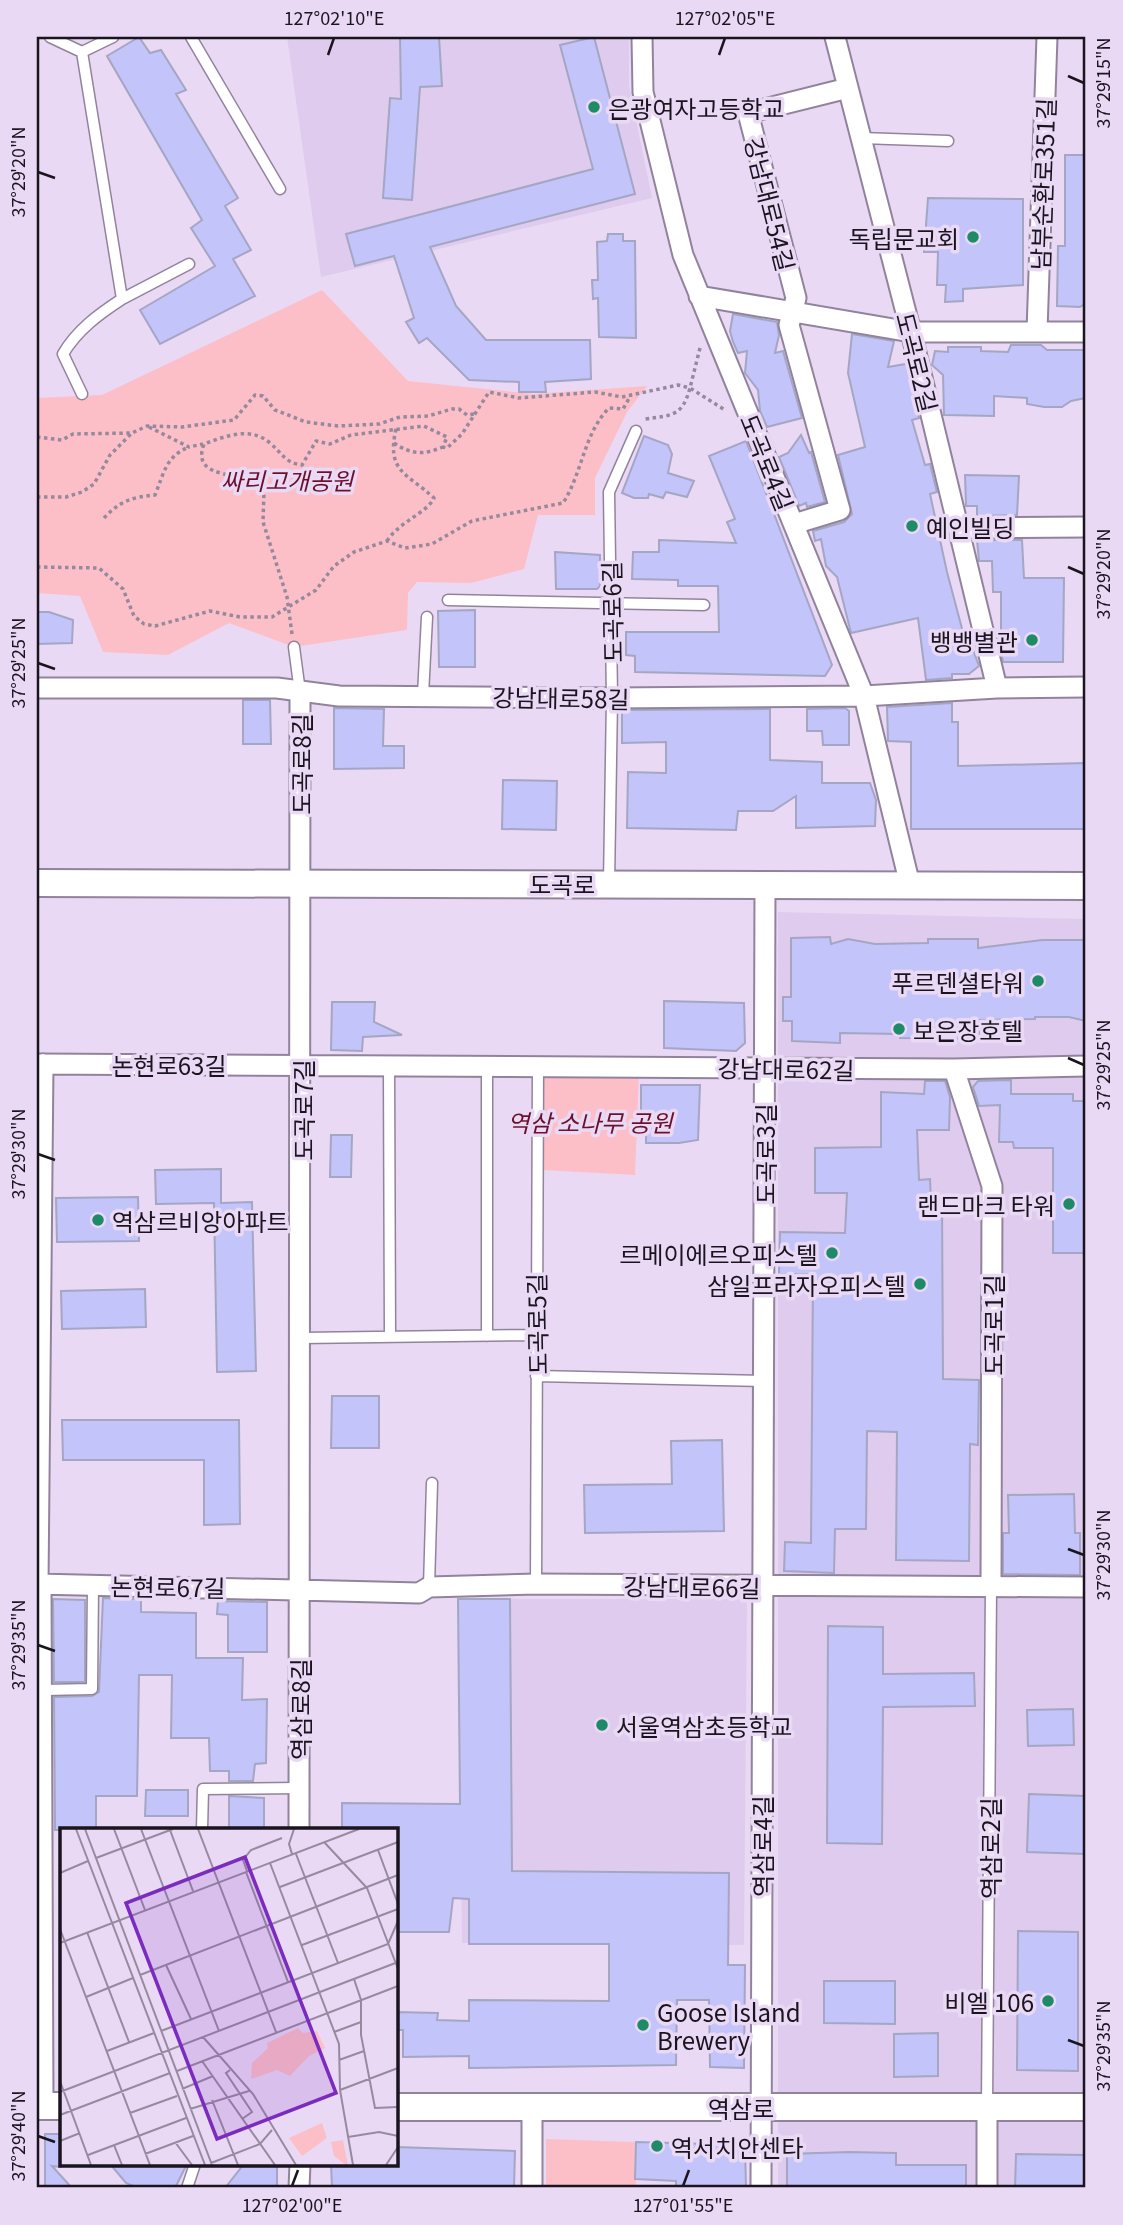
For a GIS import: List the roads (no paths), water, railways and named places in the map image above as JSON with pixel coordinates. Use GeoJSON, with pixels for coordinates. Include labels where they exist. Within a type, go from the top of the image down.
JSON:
{"type":"FeatureCollection","features":[{"type":"Feature","properties":{"kind":"main road","name":"도곡로"},"geometry":{"type":"LineString","coordinates":[[37,883],[1086,886]]}},
{"type":"Feature","properties":{"kind":"main road","name":"역삼로"},"geometry":{"type":"LineString","coordinates":[[397,2107],[1086,2108]]}},
{"type":"Feature","properties":{"kind":"street","name":"도곡로4길"},"geometry":{"type":"LineString","coordinates":[[642,37],[643,92],[683,255],[864,696],[910,885]]}},
{"type":"Feature","properties":{"kind":"street","name":"도곡로2길"},"geometry":{"type":"LineString","coordinates":[[835,37],[911,332],[997,688]]}},
{"type":"Feature","properties":{"kind":"street","name":"남부순환로351길"},"geometry":{"type":"LineString","coordinates":[[1037,331],[1047,37]]}},
{"type":"Feature","properties":{"kind":"street","name":"강남대로54길"},"geometry":{"type":"LineString","coordinates":[[794,524],[840,510],[789,325],[796,298],[748,113],[848,88]]}},
{"type":"Feature","properties":{"kind":"street","name":"강남대로54길"},"geometry":{"type":"LineString","coordinates":[[699,296],[911,332],[1086,332]]}},
{"type":"Feature","properties":{"kind":"street"},"geometry":{"type":"LineString","coordinates":[[958,527],[1086,527]]}},
{"type":"Feature","properties":{"kind":"street","name":"강남대로58길"},"geometry":{"type":"LineString","coordinates":[[37,688],[276,688],[300,692],[612,698],[864,696],[997,688],[1086,687]]}},
{"type":"Feature","properties":{"kind":"street","name":"도곡로8길"},"geometry":{"type":"LineString","coordinates":[[300,692],[301,882]]}},
{"type":"Feature","properties":{"kind":"street","name":"도곡로7길"},"geometry":{"type":"LineString","coordinates":[[300,1588],[301,882]]}},
{"type":"Feature","properties":{"kind":"street","name":"도곡로3길"},"geometry":{"type":"LineString","coordinates":[[760,1586],[764,1381],[765,885]]}},
{"type":"Feature","properties":{"kind":"street"},"geometry":{"type":"LineString","coordinates":[[40,1064],[39,1584],[44,1690],[40,1946],[47,2106]]}},
{"type":"Feature","properties":{"kind":"street","name":"논현로63길"},"geometry":{"type":"LineString","coordinates":[[40,1064],[302,1065]]}},
{"type":"Feature","properties":{"kind":"street","name":"강남대로62길"},"geometry":{"type":"LineString","coordinates":[[302,1065],[954,1069],[1086,1066]]}},
{"type":"Feature","properties":{"kind":"street","name":"도곡로1길"},"geometry":{"type":"LineString","coordinates":[[954,1069],[992,1186],[990,1587]]}},
{"type":"Feature","properties":{"kind":"street","name":"논현로67길"},"geometry":{"type":"LineString","coordinates":[[39,1584],[300,1588]]}},
{"type":"Feature","properties":{"kind":"street","name":"강남대로66길"},"geometry":{"type":"LineString","coordinates":[[300,1588],[419,1593],[429,1587],[536,1584],[1086,1587]]}},
{"type":"Feature","properties":{"kind":"street","name":"역삼로4길"},"geometry":{"type":"LineString","coordinates":[[760,1586],[761,2188]]}},
{"type":"Feature","properties":{"kind":"street","name":"역삼로8길"},"geometry":{"type":"LineString","coordinates":[[299,1828],[300,1588]]}},
{"type":"Feature","properties":{"kind":"street"},"geometry":{"type":"LineString","coordinates":[[532,2108],[532,2188]]}},
{"type":"Feature","properties":{"kind":"street"},"geometry":{"type":"LineString","coordinates":[[986,2188],[987,2109]]}},
{"type":"Feature","properties":{"kind":"street"},"geometry":{"type":"LineString","coordinates":[[299,2188],[300,2166]]}},
{"type":"Feature","properties":{"kind":"lane"},"geometry":{"type":"LineString","coordinates":[[50,37],[82,52]]}},
{"type":"Feature","properties":{"kind":"lane"},"geometry":{"type":"LineString","coordinates":[[82,52],[113,37]]}},
{"type":"Feature","properties":{"kind":"lane"},"geometry":{"type":"LineString","coordinates":[[191,37],[280,189]]}},
{"type":"Feature","properties":{"kind":"lane"},"geometry":{"type":"LineString","coordinates":[[82,52],[122,299]]}},
{"type":"Feature","properties":{"kind":"lane"},"geometry":{"type":"LineString","coordinates":[[861,138],[948,141]]}},
{"type":"Feature","properties":{"kind":"lane"},"geometry":{"type":"LineString","coordinates":[[82,394],[63,354],[71,341],[94,318],[122,299],[189,264]]}},
{"type":"Feature","properties":{"kind":"lane","name":"도곡로6길"},"geometry":{"type":"LineString","coordinates":[[609,883],[612,698],[610,492],[636,431]]}},
{"type":"Feature","properties":{"kind":"lane"},"geometry":{"type":"LineString","coordinates":[[448,600],[611,605],[704,604]]}},
{"type":"Feature","properties":{"kind":"lane"},"geometry":{"type":"LineString","coordinates":[[423,695],[427,617]]}},
{"type":"Feature","properties":{"kind":"lane","name":"도곡로8길"},"geometry":{"type":"LineString","coordinates":[[294,648],[300,692]]}},
{"type":"Feature","properties":{"kind":"lane","name":"도곡로5길"},"geometry":{"type":"LineString","coordinates":[[536,1584],[534,1335],[538,1065]]}},
{"type":"Feature","properties":{"kind":"lane"},"geometry":{"type":"LineString","coordinates":[[389,1066],[390,1337]]}},
{"type":"Feature","properties":{"kind":"lane"},"geometry":{"type":"LineString","coordinates":[[487,1066],[487,1336]]}},
{"type":"Feature","properties":{"kind":"lane"},"geometry":{"type":"LineString","coordinates":[[301,1338],[534,1335]]}},
{"type":"Feature","properties":{"kind":"lane"},"geometry":{"type":"LineString","coordinates":[[536,1376],[764,1381]]}},
{"type":"Feature","properties":{"kind":"lane"},"geometry":{"type":"LineString","coordinates":[[429,1587],[432,1483]]}},
{"type":"Feature","properties":{"kind":"lane"},"geometry":{"type":"LineString","coordinates":[[44,1690],[92,1689],[93,1585]]}},
{"type":"Feature","properties":{"kind":"lane","name":"역삼로2길"},"geometry":{"type":"LineString","coordinates":[[987,2109],[990,1587]]}},
{"type":"Feature","properties":{"kind":"lane"},"geometry":{"type":"LineString","coordinates":[[202,1828],[204,1789],[299,1788]]}},
{"type":"Feature","properties":{"kind":"lane"},"geometry":{"type":"LineString","coordinates":[[187,2188],[194,2166]]}},
{"type":"Feature","properties":{"kind":"place","name":"은광여자고등학교"},"geometry":{"type":"Point","coordinates":[594,107]}},
{"type":"Feature","properties":{"kind":"place","name":"독립문교회"},"geometry":{"type":"Point","coordinates":[973,237]}},
{"type":"Feature","properties":{"kind":"place","name":"예인빌딩"},"geometry":{"type":"Point","coordinates":[912,526]}},
{"type":"Feature","properties":{"kind":"place","name":"뱅뱅별관"},"geometry":{"type":"Point","coordinates":[1032,640]}},
{"type":"Feature","properties":{"kind":"place","name":"푸르덴셜타워"},"geometry":{"type":"Point","coordinates":[1038,981]}},
{"type":"Feature","properties":{"kind":"place","name":"보은장호텔"},"geometry":{"type":"Point","coordinates":[899,1029]}},
{"type":"Feature","properties":{"kind":"place","name":"랜드마크 타워"},"geometry":{"type":"Point","coordinates":[1069,1204]}},
{"type":"Feature","properties":{"kind":"place","name":"역삼르비앙아파트"},"geometry":{"type":"Point","coordinates":[98,1220]}},
{"type":"Feature","properties":{"kind":"place","name":"르메이에르오피스텔"},"geometry":{"type":"Point","coordinates":[832,1253]}},
{"type":"Feature","properties":{"kind":"place","name":"삼일프라자오피스텔"},"geometry":{"type":"Point","coordinates":[920,1284]}},
{"type":"Feature","properties":{"kind":"place","name":"서울역삼초등학교"},"geometry":{"type":"Point","coordinates":[602,1725]}},
{"type":"Feature","properties":{"kind":"place","name":"비엘 106"},"geometry":{"type":"Point","coordinates":[1048,2001]}},
{"type":"Feature","properties":{"kind":"place","name":"Goose Island Brewery"},"geometry":{"type":"Point","coordinates":[643,2025]}},
{"type":"Feature","properties":{"kind":"place","name":"역서치안센타"},"geometry":{"type":"Point","coordinates":[657,2146]}},
{"type":"Feature","properties":{"kind":"park label","name":"싸리고개공원"},"geometry":{"type":"Point","coordinates":[287,479]}},
{"type":"Feature","properties":{"kind":"park label","name":"역삼 소나무 공원"},"geometry":{"type":"Point","coordinates":[590,1121]}}]}
